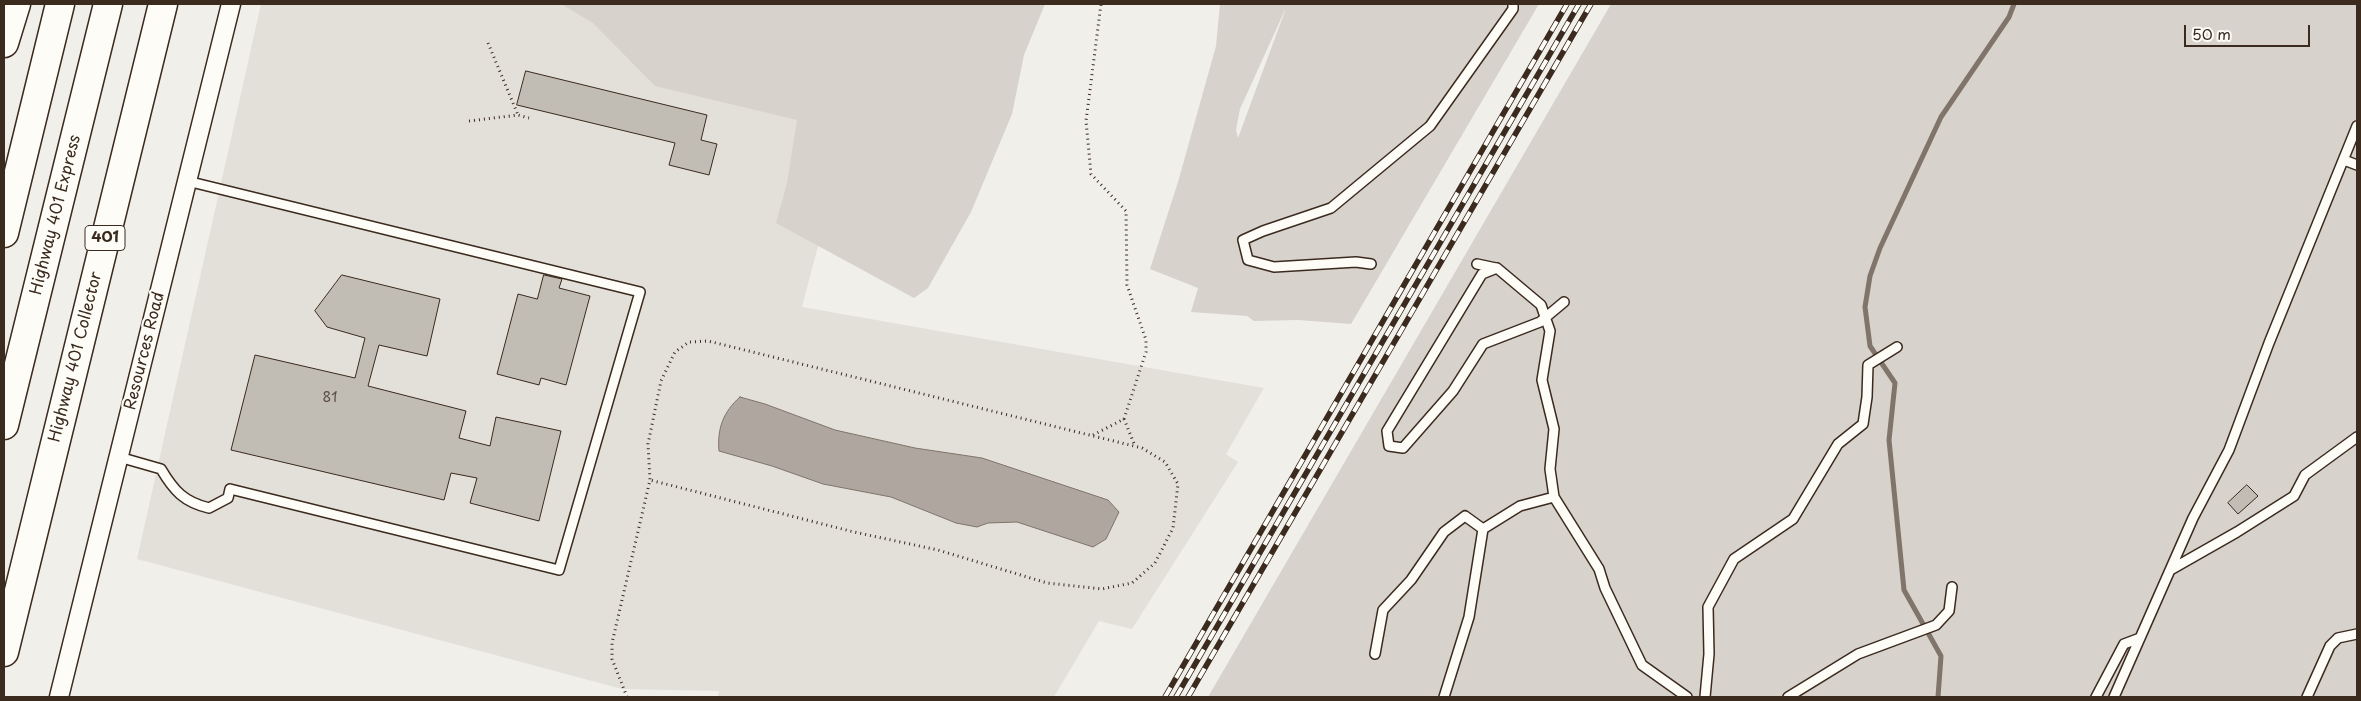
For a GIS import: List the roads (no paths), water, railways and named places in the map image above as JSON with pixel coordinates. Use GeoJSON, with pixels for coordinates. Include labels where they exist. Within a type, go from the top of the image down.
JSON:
{"type":"FeatureCollection","features":[{"type":"Feature","properties":{"kind":"highway"},"geometry":{"type":"LineString","coordinates":[[4,43],[16,4]]}},
{"type":"Feature","properties":{"kind":"highway"},"geometry":{"type":"LineString","coordinates":[[4,233],[60,4]]}},
{"type":"Feature","properties":{"kind":"highway","name":"Highway 401 Express"},"geometry":{"type":"LineString","coordinates":[[4,425],[108,4]]}},
{"type":"Feature","properties":{"kind":"highway","name":"Highway 401 Collector"},"geometry":{"type":"LineString","coordinates":[[4,652],[163,4]]}},
{"type":"Feature","properties":{"kind":"street","name":"Resources Road"},"geometry":{"type":"LineString","coordinates":[[59,697],[231,4]]}},
{"type":"Feature","properties":{"kind":"lane"},"geometry":{"type":"LineString","coordinates":[[1371,264],[1356,262],[1274,267],[1248,260],[1243,240],[1263,231],[1331,208],[1430,126],[1513,9],[1513,4]]}},
{"type":"Feature","properties":{"kind":"lane"},"geometry":{"type":"LineString","coordinates":[[2114,697],[2193,518],[2229,450],[2269,343],[2357,126]]}},
{"type":"Feature","properties":{"kind":"lane"},"geometry":{"type":"LineString","coordinates":[[2344,160],[2357,166]]}},
{"type":"Feature","properties":{"kind":"lane"},"geometry":{"type":"LineString","coordinates":[[119,457],[160,469],[171,487],[192,504],[209,508],[228,498],[230,489],[559,570],[640,292],[187,181]]}},
{"type":"Feature","properties":{"kind":"lane"},"geometry":{"type":"LineString","coordinates":[[1477,264],[1497,268],[1541,305],[1550,331],[1542,380],[1554,429],[1550,469],[1554,497],[1599,569],[1604,588],[1642,665],[1688,697]]}},
{"type":"Feature","properties":{"kind":"lane"},"geometry":{"type":"LineString","coordinates":[[1497,268],[1482,274],[1408,393],[1386,431],[1389,446],[1403,448],[1453,391],[1483,344],[1546,318],[1564,302]]}},
{"type":"Feature","properties":{"kind":"lane"},"geometry":{"type":"LineString","coordinates":[[1705,697],[1709,654],[1708,607],[1734,559],[1793,519],[1838,444],[1862,424],[1867,397],[1868,365],[1897,347]]}},
{"type":"Feature","properties":{"kind":"lane"},"geometry":{"type":"LineString","coordinates":[[2172,568],[2237,532],[2294,496],[2305,476],[2357,437]]}},
{"type":"Feature","properties":{"kind":"lane"},"geometry":{"type":"LineString","coordinates":[[1444,697],[1469,617],[1483,529],[1520,506],[1554,497]]}},
{"type":"Feature","properties":{"kind":"lane"},"geometry":{"type":"LineString","coordinates":[[1375,654],[1383,610],[1411,580],[1444,532],[1466,516],[1483,529]]}},
{"type":"Feature","properties":{"kind":"lane"},"geometry":{"type":"LineString","coordinates":[[1788,697],[1858,654],[1936,625],[1949,611],[1952,586]]}},
{"type":"Feature","properties":{"kind":"lane"},"geometry":{"type":"LineString","coordinates":[[2307,697],[2330,646],[2338,638],[2357,634]]}},
{"type":"Feature","properties":{"kind":"lane"},"geometry":{"type":"LineString","coordinates":[[2096,697],[2124,644],[2140,638]]}},
{"type":"Feature","properties":{"kind":"waterway"},"geometry":{"type":"LineString","coordinates":[[1938,697],[1941,656],[1904,590],[1889,440],[1895,383],[1870,346],[1865,307],[1870,276],[1880,248],[1941,117],[2009,17],[2014,4]]}},
{"type":"Feature","properties":{"kind":"railway"},"geometry":{"type":"LineString","coordinates":[[1165,697],[1567,4]]}},
{"type":"Feature","properties":{"kind":"railway"},"geometry":{"type":"LineString","coordinates":[[1176,697],[1579,4]]}},
{"type":"Feature","properties":{"kind":"railway"},"geometry":{"type":"LineString","coordinates":[[1188,697],[1591,4]]}}]}
